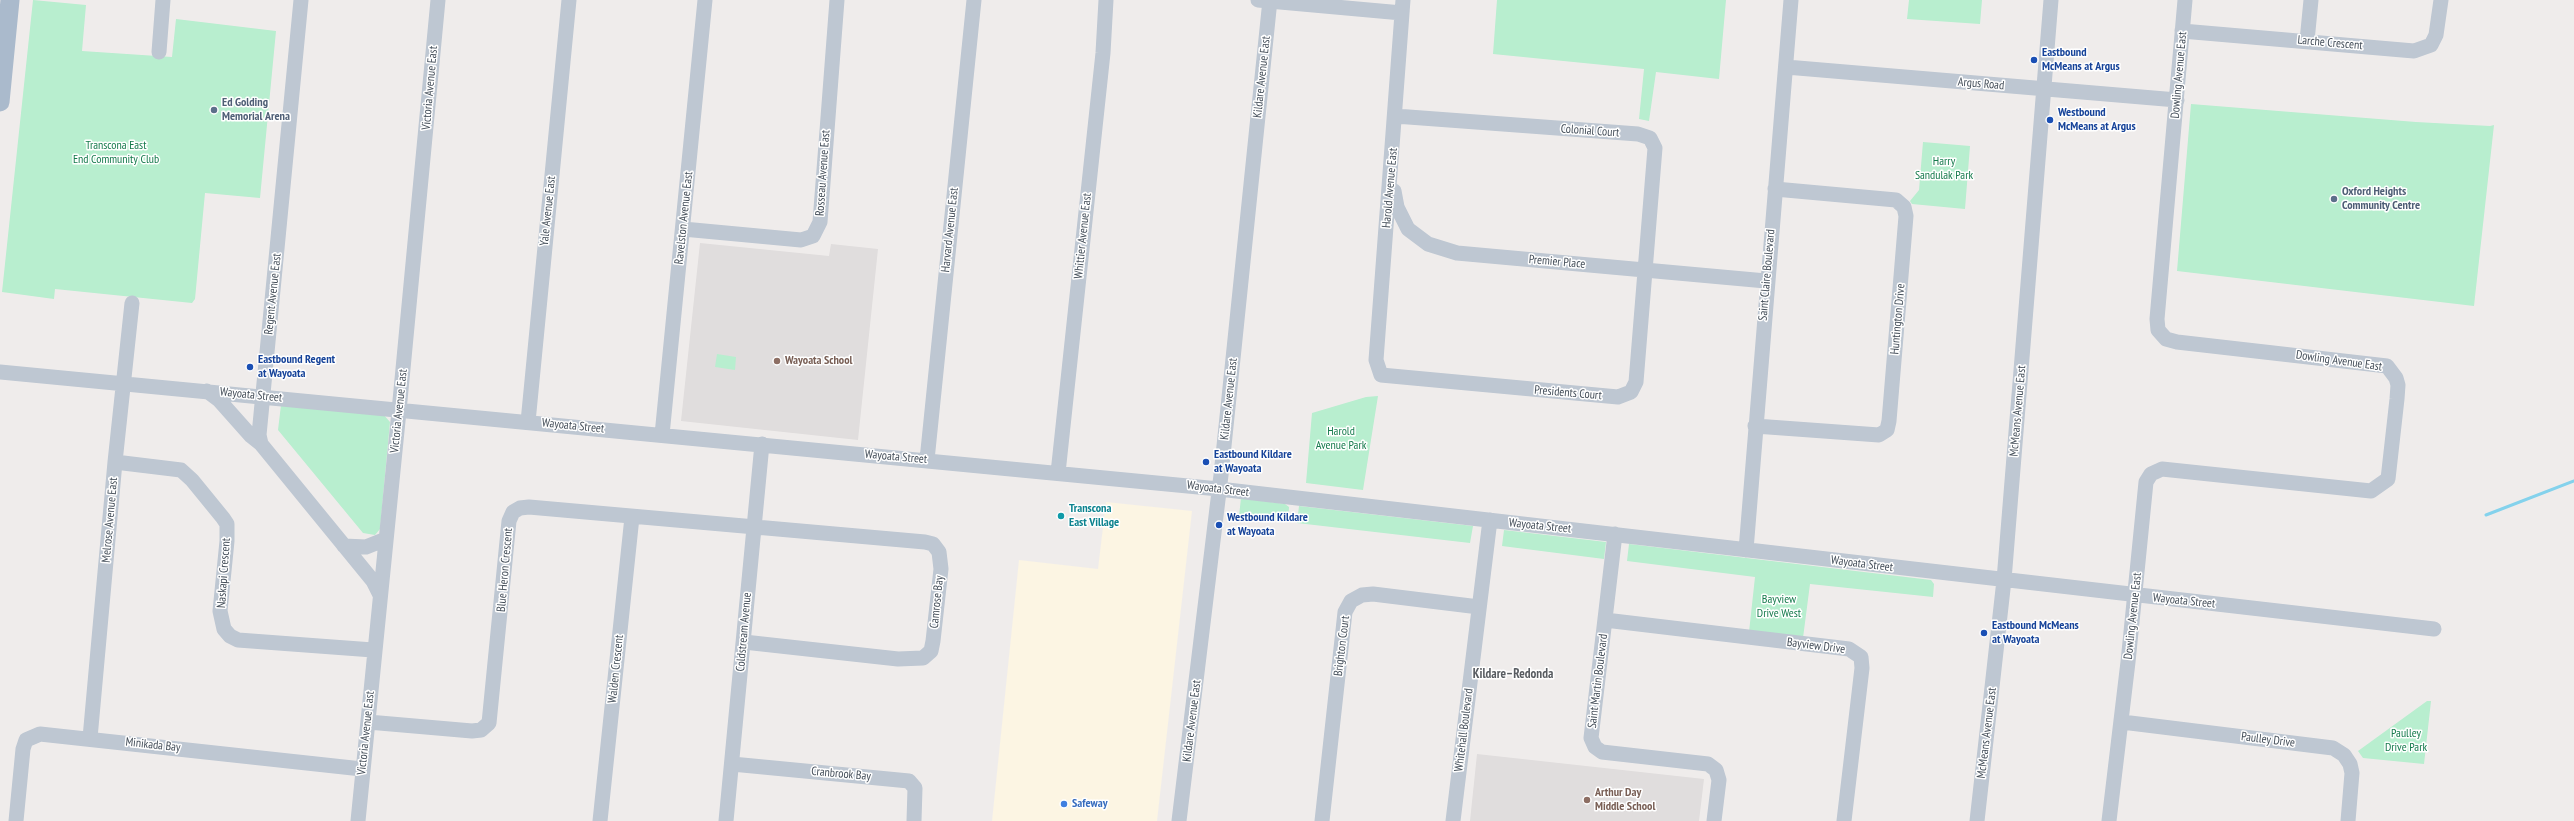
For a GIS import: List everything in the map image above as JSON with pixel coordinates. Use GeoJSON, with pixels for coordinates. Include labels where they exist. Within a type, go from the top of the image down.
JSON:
{"type":"FeatureCollection","features":[{"type":"Feature","properties":{"kind":"main road"},"geometry":{"type":"LineString","coordinates":[[0,102],[10,0]]}},
{"type":"Feature","properties":{"kind":"street"},"geometry":{"type":"LineString","coordinates":[[159,52],[163,0]]}},
{"type":"Feature","properties":{"kind":"street","name":"Regent Avenue East"},"geometry":{"type":"LineString","coordinates":[[260,444],[263,396],[301,0]]}},
{"type":"Feature","properties":{"kind":"street","name":"Victoria Avenue East"},"geometry":{"type":"LineString","coordinates":[[358,821],[362,769],[368,722],[373,650],[400,411],[438,0]]}},
{"type":"Feature","properties":{"kind":"street","name":"Yale Avenue East"},"geometry":{"type":"LineString","coordinates":[[528,422],[569,0]]}},
{"type":"Feature","properties":{"kind":"street","name":"Ravelston Avenue East"},"geometry":{"type":"LineString","coordinates":[[662,435],[705,0]]}},
{"type":"Feature","properties":{"kind":"street","name":"Rosseau Avenue East"},"geometry":{"type":"LineString","coordinates":[[683,229],[802,240],[813,236],[820,222],[837,0]]}},
{"type":"Feature","properties":{"kind":"street","name":"Harvard Avenue East"},"geometry":{"type":"LineString","coordinates":[[927,460],[974,0]]}},
{"type":"Feature","properties":{"kind":"street","name":"Whittier Avenue East"},"geometry":{"type":"LineString","coordinates":[[1058,473],[1102,61],[1106,0]]}},
{"type":"Feature","properties":{"kind":"street"},"geometry":{"type":"LineString","coordinates":[[1266,0],[1403,6]]}},
{"type":"Feature","properties":{"kind":"street","name":"Kildare Avenue East"},"geometry":{"type":"LineString","coordinates":[[1179,821],[1220,489],[1266,0]]}},
{"type":"Feature","properties":{"kind":"street","name":"Saint Claire Boulevard"},"geometry":{"type":"LineString","coordinates":[[1746,550],[1766,281],[1791,0]]}},
{"type":"Feature","properties":{"kind":"street","name":"McMeans Avenue East"},"geometry":{"type":"LineString","coordinates":[[1976,821],[2004,580],[2051,0]]}},
{"type":"Feature","properties":{"kind":"street","name":"Dowling Avenue East"},"geometry":{"type":"LineString","coordinates":[[2109,821],[2122,722],[2146,482],[2150,474],[2162,469],[2371,491],[2388,479],[2397,399],[2398,385],[2387,366],[2177,342],[2166,340],[2158,330],[2156,319],[2185,0]]}},
{"type":"Feature","properties":{"kind":"street"},"geometry":{"type":"LineString","coordinates":[[2307,41],[2311,0]]}},
{"type":"Feature","properties":{"kind":"street","name":"Larche Crescent"},"geometry":{"type":"LineString","coordinates":[[2182,31],[2414,51],[2424,49],[2431,45],[2436,35],[2441,0]]}},
{"type":"Feature","properties":{"kind":"street","name":"Harold Avenue East"},"geometry":{"type":"LineString","coordinates":[[1381,375],[1376,360],[1396,116],[1403,6]]}},
{"type":"Feature","properties":{"kind":"street","name":"Argus Road"},"geometry":{"type":"LineString","coordinates":[[1786,67],[2177,100]]}},
{"type":"Feature","properties":{"kind":"street","name":"Colonial Court"},"geometry":{"type":"LineString","coordinates":[[1396,116],[1638,134],[1650,138],[1655,148],[1646,270]]}},
{"type":"Feature","properties":{"kind":"street","name":"Premier Place"},"geometry":{"type":"LineString","coordinates":[[1391,178],[1397,207],[1408,229],[1428,244],[1457,253],[1766,281]]}},
{"type":"Feature","properties":{"kind":"street","name":"Huntington Drive"},"geometry":{"type":"LineString","coordinates":[[1755,426],[1880,435],[1887,430],[1889,421],[1906,216],[1904,207],[1896,200],[1775,189]]}},
{"type":"Feature","properties":{"kind":"street","name":"Presidents Court"},"geometry":{"type":"LineString","coordinates":[[1381,375],[1621,396],[1631,392],[1636,382],[1646,270]]}},
{"type":"Feature","properties":{"kind":"street","name":"Melrose Avenue East"},"geometry":{"type":"LineString","coordinates":[[90,738],[115,462],[132,303]]}},
{"type":"Feature","properties":{"kind":"street","name":"Wayoata Street"},"geometry":{"type":"LineString","coordinates":[[0,372],[263,396],[400,411],[762,444],[1220,489],[2434,629]]}},
{"type":"Feature","properties":{"kind":"street"},"geometry":{"type":"LineString","coordinates":[[207,391],[219,400],[250,436],[260,444],[373,581],[380,595]]}},
{"type":"Feature","properties":{"kind":"street","name":"Coldstream Avenue"},"geometry":{"type":"LineString","coordinates":[[726,821],[762,444]]}},
{"type":"Feature","properties":{"kind":"street","name":"Naskapi Crescent"},"geometry":{"type":"LineString","coordinates":[[115,462],[181,470],[192,480],[227,524],[227,541],[220,611],[224,630],[230,636],[238,640],[373,650]]}},
{"type":"Feature","properties":{"kind":"street","name":"Blue Heron Crescent"},"geometry":{"type":"LineString","coordinates":[[368,722],[472,731],[481,730],[489,723],[509,521],[514,512],[529,507],[754,528]]}},
{"type":"Feature","properties":{"kind":"street","name":"Walden Crescent"},"geometry":{"type":"LineString","coordinates":[[600,821],[632,517]]}},
{"type":"Feature","properties":{"kind":"street","name":"Whitehall Boulevard"},"geometry":{"type":"LineString","coordinates":[[1453,821],[1490,520]]}},
{"type":"Feature","properties":{"kind":"street","name":"Camrose Bay"},"geometry":{"type":"LineString","coordinates":[[744,642],[898,659],[923,658],[931,651],[933,642],[941,569],[939,552],[933,544],[925,542],[754,528]]}},
{"type":"Feature","properties":{"kind":"street","name":"Saint Martin Boulevard"},"geometry":{"type":"LineString","coordinates":[[1614,534],[1591,738],[1594,747],[1602,752],[1708,764],[1716,770],[1719,780],[1714,821]]}},
{"type":"Feature","properties":{"kind":"street"},"geometry":{"type":"LineString","coordinates":[[344,546],[366,547],[386,539]]}},
{"type":"Feature","properties":{"kind":"street","name":"Brighton Court"},"geometry":{"type":"LineString","coordinates":[[1322,821],[1345,612],[1352,601],[1362,595],[1373,594],[1479,607]]}},
{"type":"Feature","properties":{"kind":"street","name":"Bayview Drive"},"geometry":{"type":"LineString","coordinates":[[1605,620],[1849,649],[1861,657],[1862,668],[1844,821]]}},
{"type":"Feature","properties":{"kind":"street","name":"Paulley Drive"},"geometry":{"type":"LineString","coordinates":[[2122,722],[2333,748],[2344,755],[2349,762],[2352,773],[2348,821]]}},
{"type":"Feature","properties":{"kind":"street","name":"Minikada Bay"},"geometry":{"type":"LineString","coordinates":[[16,821],[23,749],[26,740],[40,734],[90,738],[362,769]]}},
{"type":"Feature","properties":{"kind":"street","name":"Cranbrook Bay"},"geometry":{"type":"LineString","coordinates":[[732,764],[909,781],[915,788],[914,821]]}},
{"type":"Feature","properties":{"kind":"shaded area","name":"Wayoata School"},"geometry":{"type":"Polygon","coordinates":[[[700,243],[829,256],[831,244],[878,249],[858,440],[681,421],[700,243]]]}},
{"type":"Feature","properties":{"kind":"shaded area"},"geometry":{"type":"Polygon","coordinates":[[[1106,502],[1192,511],[1157,821],[992,821],[1019,560],[1098,569],[1106,502]]]}},
{"type":"Feature","properties":{"kind":"shaded area","name":"Arthur Day Middle School"},"geometry":{"type":"Polygon","coordinates":[[[1477,754],[1704,779],[1699,821],[1470,821],[1477,754]]]}},
{"type":"Feature","properties":{"kind":"green space","name":"Transcona East End Community Club"},"geometry":{"type":"Polygon","coordinates":[[[33,0],[86,5],[82,51],[172,57],[176,19],[276,31],[260,198],[205,193],[195,299],[192,303],[55,289],[54,299],[2,292],[33,0]]]}},
{"type":"Feature","properties":{"kind":"green space"},"geometry":{"type":"Polygon","coordinates":[[[1497,0],[1726,0],[1719,79],[1656,72],[1649,121],[1639,119],[1644,69],[1493,54],[1497,0]]]}},
{"type":"Feature","properties":{"kind":"green space"},"geometry":{"type":"Polygon","coordinates":[[[1909,0],[1982,0],[1980,24],[1907,19],[1909,0]]]}},
{"type":"Feature","properties":{"kind":"green space","name":"Oxford Heights Community Centre"},"geometry":{"type":"Polygon","coordinates":[[[2191,104],[2416,122],[2494,125],[2474,306],[2177,271],[2191,104]]]}},
{"type":"Feature","properties":{"kind":"green space","name":"Harry Sandulak Park"},"geometry":{"type":"Polygon","coordinates":[[[1923,142],[1970,146],[1965,209],[1912,204],[1910,201],[1919,190],[1923,142]]]}},
{"type":"Feature","properties":{"kind":"green space"},"geometry":{"type":"Polygon","coordinates":[[[717,354],[736,357],[735,370],[715,367],[717,354]]]}},
{"type":"Feature","properties":{"kind":"green space","name":"Harold Avenue Park"},"geometry":{"type":"Polygon","coordinates":[[[1378,396],[1363,490],[1306,483],[1312,413],[1366,397],[1378,396]]]}},
{"type":"Feature","properties":{"kind":"green space"},"geometry":{"type":"Polygon","coordinates":[[[281,405],[383,414],[390,422],[380,529],[375,535],[363,533],[278,430],[281,405]]]}},
{"type":"Feature","properties":{"kind":"green space"},"geometry":{"type":"Polygon","coordinates":[[[1241,498],[1285,504],[1289,507],[1288,522],[1239,516],[1241,498]]]}},
{"type":"Feature","properties":{"kind":"green space"},"geometry":{"type":"Polygon","coordinates":[[[1299,506],[1473,526],[1470,543],[1297,523],[1299,506]]]}},
{"type":"Feature","properties":{"kind":"green space"},"geometry":{"type":"Polygon","coordinates":[[[1504,530],[1606,542],[1604,559],[1502,546],[1504,530]]]}},
{"type":"Feature","properties":{"kind":"green space","name":"Bayview Drive West"},"geometry":{"type":"Polygon","coordinates":[[[1629,544],[1931,580],[1934,584],[1933,597],[1810,584],[1803,638],[1749,632],[1755,577],[1627,561],[1629,544]]]}},
{"type":"Feature","properties":{"kind":"green space","name":"Paulley Drive Park"},"geometry":{"type":"Polygon","coordinates":[[[2427,701],[2431,701],[2424,764],[2363,758],[2358,751],[2427,701]]]}},
{"type":"Feature","properties":{"kind":"waterway"},"geometry":{"type":"LineString","coordinates":[[2486,515],[2574,481]]}},
{"type":"Feature","properties":{"kind":"place","name":"Eastbound McMeans at Argus"},"geometry":{"type":"Point","coordinates":[2034,60]}},
{"type":"Feature","properties":{"kind":"place","name":"Ed Golding Memorial Arena"},"geometry":{"type":"Point","coordinates":[214,110]}},
{"type":"Feature","properties":{"kind":"place","name":"Westbound McMeans at Argus"},"geometry":{"type":"Point","coordinates":[2050,120]}},
{"type":"Feature","properties":{"kind":"place","name":"Oxford Heights Community Centre"},"geometry":{"type":"Point","coordinates":[2334,199]}},
{"type":"Feature","properties":{"kind":"place","name":"Wayoata School"},"geometry":{"type":"Point","coordinates":[777,361]}},
{"type":"Feature","properties":{"kind":"place","name":"Eastbound Regent at Wayoata"},"geometry":{"type":"Point","coordinates":[250,367]}},
{"type":"Feature","properties":{"kind":"place","name":"Eastbound Kildare at Wayoata"},"geometry":{"type":"Point","coordinates":[1206,462]}},
{"type":"Feature","properties":{"kind":"place","name":"Transcona East Village"},"geometry":{"type":"Point","coordinates":[1061,516]}},
{"type":"Feature","properties":{"kind":"place","name":"Westbound Kildare at Wayoata"},"geometry":{"type":"Point","coordinates":[1219,525]}},
{"type":"Feature","properties":{"kind":"place","name":"Eastbound McMeans at Wayoata"},"geometry":{"type":"Point","coordinates":[1984,633]}},
{"type":"Feature","properties":{"kind":"place","name":"Arthur Day Middle School"},"geometry":{"type":"Point","coordinates":[1587,800]}},
{"type":"Feature","properties":{"kind":"place","name":"Safeway"},"geometry":{"type":"Point","coordinates":[1064,804]}},
{"type":"Feature","properties":{"kind":"district","name":"Kildare–Redonda"},"geometry":{"type":"Point","coordinates":[1513,674]}}]}
